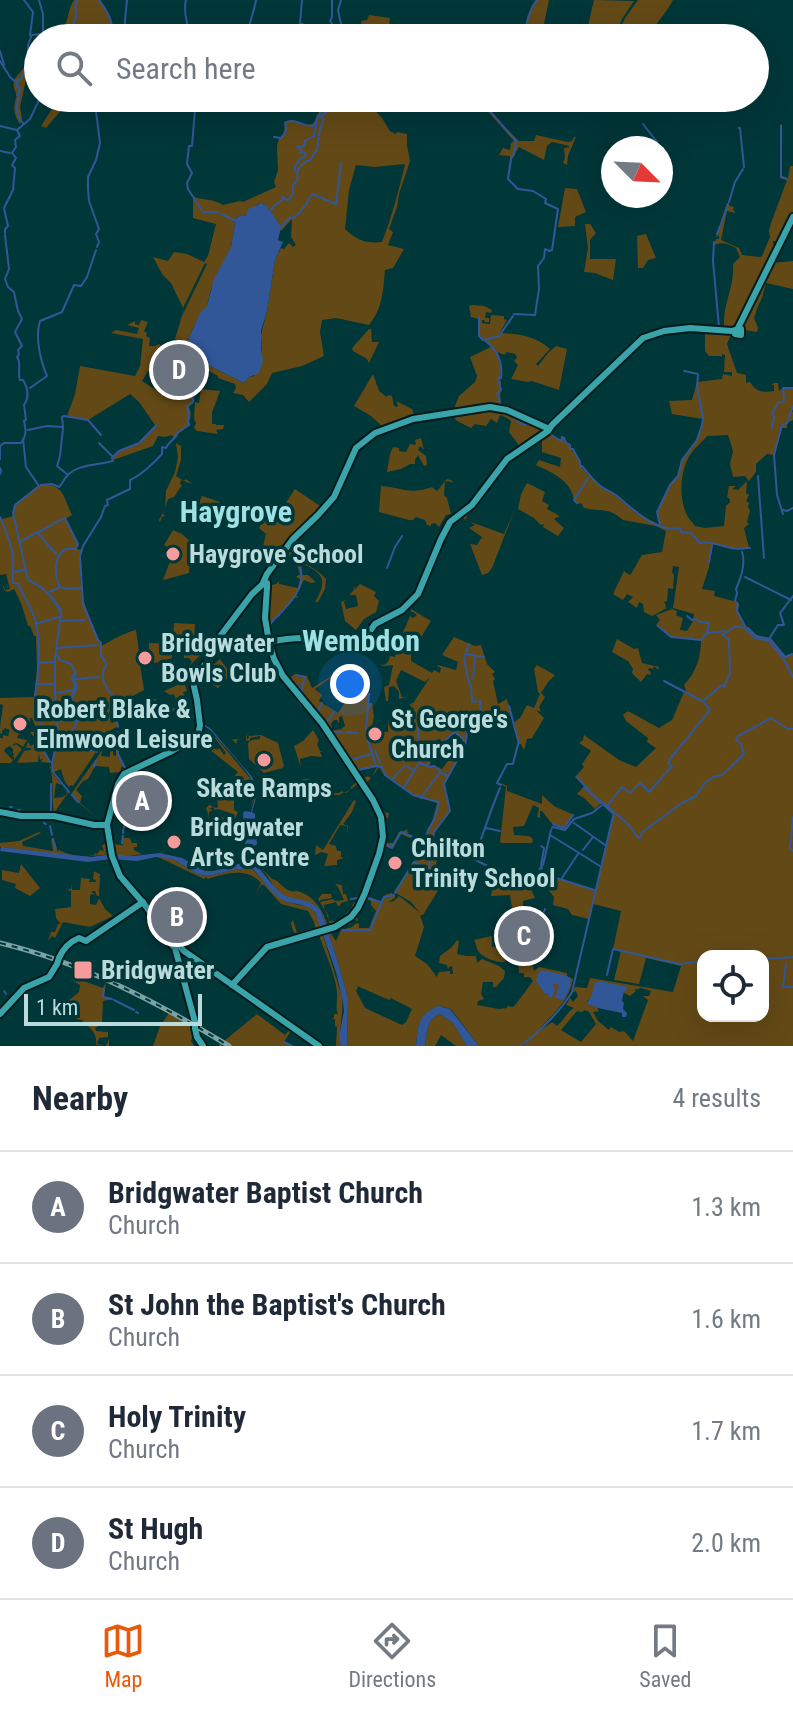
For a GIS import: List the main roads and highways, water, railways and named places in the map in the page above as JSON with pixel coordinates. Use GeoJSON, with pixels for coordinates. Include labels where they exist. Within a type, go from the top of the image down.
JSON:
{"type":"FeatureCollection","features":[{"type":"Feature","properties":{"kind":"main road"},"geometry":{"type":"LineString","coordinates":[[269,642],[299,638],[324,639],[349,645],[362,642],[375,624],[402,610],[418,594],[441,539],[453,519],[470,507],[507,459],[548,427],[633,346],[643,338],[669,330],[699,327],[737,330],[793,217]]}},
{"type":"Feature","properties":{"kind":"main road"},"geometry":{"type":"LineString","coordinates":[[319,1046],[178,949],[124,881],[113,862],[105,825],[122,776],[196,738],[200,725],[192,680],[209,661],[221,635],[252,594],[264,585],[294,538],[334,497],[356,448],[375,433],[413,419],[488,407],[505,409],[548,427]]}},
{"type":"Feature","properties":{"kind":"main road"},"geometry":{"type":"LineString","coordinates":[[232,985],[267,947],[331,929],[348,919],[358,908],[379,854],[383,833],[381,815],[373,800],[319,719],[283,676],[273,657],[264,585]]}},
{"type":"Feature","properties":{"kind":"main road"},"geometry":{"type":"LineString","coordinates":[[0,812],[25,817],[54,816],[105,825]]}},
{"type":"Feature","properties":{"kind":"main road"},"geometry":{"type":"LineString","coordinates":[[0,1014],[27,986],[49,977],[72,941],[79,938],[85,941],[142,903]]}},
{"type":"Feature","properties":{"kind":"main road"},"geometry":{"type":"LineString","coordinates":[[178,949],[197,1037],[203,1046]]}},
{"type":"Feature","properties":{"kind":"water"},"geometry":{"type":"Polygon","coordinates":[[[260,203],[268,206],[281,227],[278,240],[283,242],[275,260],[261,331],[263,361],[259,373],[244,383],[196,359],[184,349],[200,313],[207,306],[214,279],[231,247],[234,220],[241,215],[246,216],[248,209],[260,203]]]}},
{"type":"Feature","properties":{"kind":"water"},"geometry":{"type":"Polygon","coordinates":[[[173,709],[190,715],[211,729],[252,777],[258,791],[252,812],[255,814],[257,844],[252,848],[260,859],[255,860],[256,865],[281,893],[308,902],[321,911],[348,999],[347,1046],[341,1046],[339,1036],[344,1011],[336,972],[315,912],[279,898],[253,869],[208,876],[197,874],[173,859],[156,857],[137,861],[111,859],[88,862],[0,851],[1,847],[91,857],[160,853],[182,858],[205,871],[250,864],[247,853],[251,852],[251,848],[245,844],[243,813],[251,812],[255,787],[248,774],[211,731],[191,717],[178,713],[155,713],[173,709]]]}},
{"type":"Feature","properties":{"kind":"water"},"geometry":{"type":"Polygon","coordinates":[[[541,970],[571,979],[564,1000],[555,998],[559,985],[553,983],[555,990],[552,998],[544,993],[536,981],[541,970]]]}},
{"type":"Feature","properties":{"kind":"water"},"geometry":{"type":"Polygon","coordinates":[[[600,981],[627,987],[622,1001],[626,1017],[622,1017],[622,1013],[589,1006],[587,1002],[595,983],[600,981]]]}},
{"type":"Feature","properties":{"kind":"water"},"geometry":{"type":"Polygon","coordinates":[[[438,1006],[450,1009],[479,1046],[467,1046],[453,1023],[440,1014],[430,1023],[425,1046],[416,1046],[422,1017],[438,1006]]]}},
{"type":"Feature","properties":{"kind":"waterway"},"geometry":{"type":"LineString","coordinates":[[24,0],[33,12],[31,24]]}},
{"type":"Feature","properties":{"kind":"waterway"},"geometry":{"type":"LineString","coordinates":[[39,0],[43,24]]}},
{"type":"Feature","properties":{"kind":"waterway"},"geometry":{"type":"LineString","coordinates":[[73,24],[77,0]]}},
{"type":"Feature","properties":{"kind":"waterway"},"geometry":{"type":"LineString","coordinates":[[99,0],[111,24]]}},
{"type":"Feature","properties":{"kind":"waterway"},"geometry":{"type":"LineString","coordinates":[[125,24],[127,0]]}},
{"type":"Feature","properties":{"kind":"waterway"},"geometry":{"type":"LineString","coordinates":[[186,0],[187,24]]}},
{"type":"Feature","properties":{"kind":"waterway"},"geometry":{"type":"LineString","coordinates":[[250,24],[256,0]]}},
{"type":"Feature","properties":{"kind":"waterway"},"geometry":{"type":"LineString","coordinates":[[302,0],[302,24]]}},
{"type":"Feature","properties":{"kind":"waterway"},"geometry":{"type":"LineString","coordinates":[[332,0],[332,24]]}},
{"type":"Feature","properties":{"kind":"waterway"},"geometry":{"type":"LineString","coordinates":[[341,0],[338,10],[341,24]]}},
{"type":"Feature","properties":{"kind":"waterway"},"geometry":{"type":"LineString","coordinates":[[527,24],[537,0]]}},
{"type":"Feature","properties":{"kind":"waterway"},"geometry":{"type":"LineString","coordinates":[[0,51],[4,65]]}},
{"type":"Feature","properties":{"kind":"waterway"},"geometry":{"type":"LineString","coordinates":[[0,61],[17,83]]}},
{"type":"Feature","properties":{"kind":"waterway"},"geometry":{"type":"LineString","coordinates":[[23,123],[17,111],[20,89],[16,80],[21,79],[24,71]]}},
{"type":"Feature","properties":{"kind":"waterway"},"geometry":{"type":"LineString","coordinates":[[5,233],[8,226],[4,208],[13,190],[15,168],[12,165],[16,158],[12,153],[16,147],[15,140],[20,136],[17,130],[33,112]]}},
{"type":"Feature","properties":{"kind":"waterway"},"geometry":{"type":"LineString","coordinates":[[96,112],[100,143],[88,177],[89,201],[99,229],[96,234],[97,247]]}},
{"type":"Feature","properties":{"kind":"waterway"},"geometry":{"type":"LineString","coordinates":[[195,112],[187,164],[192,173],[187,183],[188,189],[203,212],[218,212]]}},
{"type":"Feature","properties":{"kind":"waterway"},"geometry":{"type":"LineString","coordinates":[[270,211],[282,197],[288,200],[291,197],[298,169],[310,161],[317,151],[324,120],[320,112]]}},
{"type":"Feature","properties":{"kind":"waterway"},"geometry":{"type":"LineString","coordinates":[[322,117],[326,112]]}},
{"type":"Feature","properties":{"kind":"waterway"},"geometry":{"type":"LineString","coordinates":[[491,112],[516,141]]}},
{"type":"Feature","properties":{"kind":"waterway"},"geometry":{"type":"LineString","coordinates":[[296,172],[294,168],[306,155],[300,153],[297,147],[304,146],[305,141],[314,136],[318,115]]}},
{"type":"Feature","properties":{"kind":"waterway"},"geometry":{"type":"LineString","coordinates":[[274,137],[281,138],[288,121],[312,126],[315,123]]}},
{"type":"Feature","properties":{"kind":"waterway"},"geometry":{"type":"LineString","coordinates":[[643,124],[652,136]]}},
{"type":"Feature","properties":{"kind":"waterway"},"geometry":{"type":"LineString","coordinates":[[0,126],[17,130]]}},
{"type":"Feature","properties":{"kind":"waterway"},"geometry":{"type":"LineString","coordinates":[[781,126],[781,177],[787,179]]}},
{"type":"Feature","properties":{"kind":"waterway"},"geometry":{"type":"LineString","coordinates":[[739,128],[744,167]]}},
{"type":"Feature","properties":{"kind":"waterway"},"geometry":{"type":"LineString","coordinates":[[514,314],[535,315],[539,289],[538,266],[544,258],[545,249],[552,250],[558,209],[545,203],[546,199],[533,191],[518,189],[508,179],[516,142]]}},
{"type":"Feature","properties":{"kind":"waterway"},"geometry":{"type":"LineString","coordinates":[[0,151],[10,153]]}},
{"type":"Feature","properties":{"kind":"waterway"},"geometry":{"type":"LineString","coordinates":[[301,210],[312,194],[336,204],[341,163]]}},
{"type":"Feature","properties":{"kind":"waterway"},"geometry":{"type":"LineString","coordinates":[[729,202],[743,169]]}},
{"type":"Feature","properties":{"kind":"waterway"},"geometry":{"type":"LineString","coordinates":[[721,224],[728,204]]}},
{"type":"Feature","properties":{"kind":"waterway"},"geometry":{"type":"LineString","coordinates":[[281,227],[300,212]]}},
{"type":"Feature","properties":{"kind":"waterway"},"geometry":{"type":"LineString","coordinates":[[221,214],[234,220]]}},
{"type":"Feature","properties":{"kind":"waterway"},"geometry":{"type":"LineString","coordinates":[[717,234],[720,226]]}},
{"type":"Feature","properties":{"kind":"waterway"},"geometry":{"type":"LineString","coordinates":[[0,459],[0,446],[4,443],[21,443],[24,437],[24,405],[28,394],[19,377],[17,357],[22,346],[15,332],[22,319],[14,292],[5,279],[9,269],[5,235]]}},
{"type":"Feature","properties":{"kind":"waterway"},"geometry":{"type":"LineString","coordinates":[[714,242],[719,327]]}},
{"type":"Feature","properties":{"kind":"waterway"},"geometry":{"type":"LineString","coordinates":[[30,388],[47,376],[39,348],[40,321],[62,312],[74,285],[81,286],[87,277],[96,250]]}},
{"type":"Feature","properties":{"kind":"waterway"},"geometry":{"type":"LineString","coordinates":[[501,406],[497,394],[501,390],[498,379],[501,378],[500,361],[484,340],[499,336],[513,316]]}},
{"type":"Feature","properties":{"kind":"waterway"},"geometry":{"type":"LineString","coordinates":[[479,317],[479,336],[483,340]]}},
{"type":"Feature","properties":{"kind":"waterway"},"geometry":{"type":"LineString","coordinates":[[660,525],[657,512],[678,476],[682,460],[697,440],[702,425],[698,374],[684,371]]}},
{"type":"Feature","properties":{"kind":"waterway"},"geometry":{"type":"LineString","coordinates":[[118,727],[113,698],[104,681],[106,665],[101,656],[101,643],[83,604],[80,556],[108,505],[107,500],[130,489],[130,480],[151,465],[162,454],[162,447],[166,448],[178,432],[189,425],[187,406],[193,402],[194,391],[204,373]]}},
{"type":"Feature","properties":{"kind":"waterway"},"geometry":{"type":"LineString","coordinates":[[772,428],[772,414],[778,403],[784,401],[783,388],[793,388]]}},
{"type":"Feature","properties":{"kind":"waterway"},"geometry":{"type":"LineString","coordinates":[[783,514],[777,495],[774,455],[782,425],[787,423],[793,406]]}},
{"type":"Feature","properties":{"kind":"waterway"},"geometry":{"type":"LineString","coordinates":[[503,410],[523,425],[529,423],[541,430]]}},
{"type":"Feature","properties":{"kind":"waterway"},"geometry":{"type":"LineString","coordinates":[[28,430],[63,427],[64,416],[88,420],[101,435]]}},
{"type":"Feature","properties":{"kind":"waterway"},"geometry":{"type":"LineString","coordinates":[[41,485],[59,487],[76,469],[113,461],[112,458],[119,451],[139,443],[156,426]]}},
{"type":"Feature","properties":{"kind":"waterway"},"geometry":{"type":"LineString","coordinates":[[63,428],[57,466],[68,475]]}},
{"type":"Feature","properties":{"kind":"waterway"},"geometry":{"type":"LineString","coordinates":[[550,434],[561,441],[564,438],[573,449],[580,467],[599,485],[654,524],[680,528],[681,532],[691,533],[700,543],[750,548]]}},
{"type":"Feature","properties":{"kind":"waterway"},"geometry":{"type":"LineString","coordinates":[[23,439],[26,467],[39,486],[15,505],[13,513],[28,580],[48,594],[61,613],[55,658],[58,737],[52,763],[53,772],[69,792]]}},
{"type":"Feature","properties":{"kind":"waterway"},"geometry":{"type":"LineString","coordinates":[[99,443],[112,456]]}},
{"type":"Feature","properties":{"kind":"waterway"},"geometry":{"type":"LineString","coordinates":[[0,468],[0,474]]}},
{"type":"Feature","properties":{"kind":"waterway"},"geometry":{"type":"LineString","coordinates":[[758,476],[764,558]]}},
{"type":"Feature","properties":{"kind":"waterway"},"geometry":{"type":"LineString","coordinates":[[577,503],[574,500],[588,478]]}},
{"type":"Feature","properties":{"kind":"waterway"},"geometry":{"type":"LineString","coordinates":[[327,510],[335,499]]}},
{"type":"Feature","properties":{"kind":"waterway"},"geometry":{"type":"LineString","coordinates":[[783,510],[793,508]]}},
{"type":"Feature","properties":{"kind":"waterway"},"geometry":{"type":"LineString","coordinates":[[0,517],[12,551],[13,583],[18,584],[32,610],[37,628],[39,658],[35,696],[38,697],[43,734],[40,744],[50,762]]}},
{"type":"Feature","properties":{"kind":"waterway"},"geometry":{"type":"LineString","coordinates":[[54,523],[65,518],[78,544],[76,549],[66,549],[59,556],[56,572],[60,587]]}},
{"type":"Feature","properties":{"kind":"waterway"},"geometry":{"type":"LineString","coordinates":[[21,541],[52,525]]}},
{"type":"Feature","properties":{"kind":"waterway"},"geometry":{"type":"LineString","coordinates":[[38,533],[56,554]]}},
{"type":"Feature","properties":{"kind":"waterway"},"geometry":{"type":"LineString","coordinates":[[387,568],[402,536]]}},
{"type":"Feature","properties":{"kind":"waterway"},"geometry":{"type":"LineString","coordinates":[[269,625],[292,600],[300,586],[296,539]]}},
{"type":"Feature","properties":{"kind":"waterway"},"geometry":{"type":"LineString","coordinates":[[709,562],[712,545]]}},
{"type":"Feature","properties":{"kind":"waterway"},"geometry":{"type":"LineString","coordinates":[[742,552],[743,566],[735,601],[745,626]]}},
{"type":"Feature","properties":{"kind":"waterway"},"geometry":{"type":"LineString","coordinates":[[13,572],[25,570]]}},
{"type":"Feature","properties":{"kind":"waterway"},"geometry":{"type":"LineString","coordinates":[[745,577],[791,600]]}},
{"type":"Feature","properties":{"kind":"waterway"},"geometry":{"type":"LineString","coordinates":[[49,592],[60,587],[81,588]]}},
{"type":"Feature","properties":{"kind":"waterway"},"geometry":{"type":"LineString","coordinates":[[51,596],[61,610]]}},
{"type":"Feature","properties":{"kind":"waterway"},"geometry":{"type":"LineString","coordinates":[[769,639],[778,625],[784,625],[780,613],[793,596]]}},
{"type":"Feature","properties":{"kind":"waterway"},"geometry":{"type":"LineString","coordinates":[[687,616],[709,623],[707,633],[725,631]]}},
{"type":"Feature","properties":{"kind":"waterway"},"geometry":{"type":"LineString","coordinates":[[35,624],[59,617]]}},
{"type":"Feature","properties":{"kind":"waterway"},"geometry":{"type":"LineString","coordinates":[[61,621],[84,620]]}},
{"type":"Feature","properties":{"kind":"waterway"},"geometry":{"type":"LineString","coordinates":[[658,626],[671,637],[701,640],[706,634]]}},
{"type":"Feature","properties":{"kind":"waterway"},"geometry":{"type":"LineString","coordinates":[[745,628],[735,626],[723,635],[729,640],[730,673],[724,687],[722,685],[703,701],[710,710],[670,759],[668,763],[672,766],[649,792],[640,783],[630,793],[622,787],[607,806],[640,838],[642,832],[696,796],[704,784],[722,775],[744,754],[736,740],[738,736],[771,718],[793,729]]}},
{"type":"Feature","properties":{"kind":"waterway"},"geometry":{"type":"LineString","coordinates":[[748,628],[756,636],[770,639],[785,657],[792,654]]}},
{"type":"Feature","properties":{"kind":"waterway"},"geometry":{"type":"LineString","coordinates":[[746,629],[755,638],[769,641],[772,645]]}},
{"type":"Feature","properties":{"kind":"waterway"},"geometry":{"type":"LineString","coordinates":[[468,679],[464,658],[469,644]]}},
{"type":"Feature","properties":{"kind":"waterway"},"geometry":{"type":"LineString","coordinates":[[57,648],[97,645]]}},
{"type":"Feature","properties":{"kind":"waterway"},"geometry":{"type":"LineString","coordinates":[[773,646],[793,677]]}},
{"type":"Feature","properties":{"kind":"waterway"},"geometry":{"type":"LineString","coordinates":[[466,654],[484,657]]}},
{"type":"Feature","properties":{"kind":"waterway"},"geometry":{"type":"LineString","coordinates":[[57,655],[60,660],[71,664],[76,673],[77,687],[71,700],[80,714],[70,736],[71,750],[97,752]]}},
{"type":"Feature","properties":{"kind":"waterway"},"geometry":{"type":"LineString","coordinates":[[473,679],[475,658]]}},
{"type":"Feature","properties":{"kind":"waterway"},"geometry":{"type":"LineString","coordinates":[[40,663],[54,662]]}},
{"type":"Feature","properties":{"kind":"waterway"},"geometry":{"type":"LineString","coordinates":[[73,694],[74,674]]}},
{"type":"Feature","properties":{"kind":"waterway"},"geometry":{"type":"LineString","coordinates":[[296,675],[305,677],[301,691]]}},
{"type":"Feature","properties":{"kind":"waterway"},"geometry":{"type":"LineString","coordinates":[[76,679],[99,677]]}},
{"type":"Feature","properties":{"kind":"waterway"},"geometry":{"type":"LineString","coordinates":[[292,680],[304,694]]}},
{"type":"Feature","properties":{"kind":"waterway"},"geometry":{"type":"LineString","coordinates":[[433,840],[434,832],[450,811],[444,784],[465,746],[469,721],[481,719],[480,701],[472,702],[468,680]]}},
{"type":"Feature","properties":{"kind":"waterway"},"geometry":{"type":"LineString","coordinates":[[664,681],[702,701]]}},
{"type":"Feature","properties":{"kind":"waterway"},"geometry":{"type":"LineString","coordinates":[[36,684],[54,684]]}},
{"type":"Feature","properties":{"kind":"waterway"},"geometry":{"type":"LineString","coordinates":[[55,693],[75,690]]}},
{"type":"Feature","properties":{"kind":"waterway"},"geometry":{"type":"LineString","coordinates":[[366,730],[369,694]]}},
{"type":"Feature","properties":{"kind":"waterway"},"geometry":{"type":"LineString","coordinates":[[304,695],[330,729]]}},
{"type":"Feature","properties":{"kind":"waterway"},"geometry":{"type":"LineString","coordinates":[[298,701],[302,706]]}},
{"type":"Feature","properties":{"kind":"waterway"},"geometry":{"type":"LineString","coordinates":[[41,703],[54,702]]}},
{"type":"Feature","properties":{"kind":"waterway"},"geometry":{"type":"LineString","coordinates":[[318,711],[322,703]]}},
{"type":"Feature","properties":{"kind":"waterway"},"geometry":{"type":"LineString","coordinates":[[509,706],[513,721]]}},
{"type":"Feature","properties":{"kind":"waterway"},"geometry":{"type":"LineString","coordinates":[[80,710],[106,707]]}},
{"type":"Feature","properties":{"kind":"waterway"},"geometry":{"type":"LineString","coordinates":[[326,723],[334,712]]}},
{"type":"Feature","properties":{"kind":"waterway"},"geometry":{"type":"LineString","coordinates":[[409,725],[410,713]]}},
{"type":"Feature","properties":{"kind":"waterway"},"geometry":{"type":"LineString","coordinates":[[418,729],[419,714]]}},
{"type":"Feature","properties":{"kind":"waterway"},"geometry":{"type":"LineString","coordinates":[[41,719],[55,718]]}},
{"type":"Feature","properties":{"kind":"waterway"},"geometry":{"type":"LineString","coordinates":[[56,721],[77,720]]}},
{"type":"Feature","properties":{"kind":"waterway"},"geometry":{"type":"LineString","coordinates":[[513,722],[519,743]]}},
{"type":"Feature","properties":{"kind":"waterway"},"geometry":{"type":"LineString","coordinates":[[418,730],[419,745]]}},
{"type":"Feature","properties":{"kind":"waterway"},"geometry":{"type":"LineString","coordinates":[[331,731],[358,770],[376,766]]}},
{"type":"Feature","properties":{"kind":"waterway"},"geometry":{"type":"LineString","coordinates":[[118,732],[118,754],[125,768]]}},
{"type":"Feature","properties":{"kind":"waterway"},"geometry":{"type":"LineString","coordinates":[[332,732],[343,732]]}},
{"type":"Feature","properties":{"kind":"waterway"},"geometry":{"type":"LineString","coordinates":[[346,732],[358,733]]}},
{"type":"Feature","properties":{"kind":"waterway"},"geometry":{"type":"LineString","coordinates":[[442,743],[455,732]]}},
{"type":"Feature","properties":{"kind":"waterway"},"geometry":{"type":"LineString","coordinates":[[456,733],[464,740]]}},
{"type":"Feature","properties":{"kind":"waterway"},"geometry":{"type":"LineString","coordinates":[[366,734],[376,766],[382,767],[385,775],[413,795],[439,802],[425,842]]}},
{"type":"Feature","properties":{"kind":"waterway"},"geometry":{"type":"LineString","coordinates":[[41,744],[69,736]]}},
{"type":"Feature","properties":{"kind":"waterway"},"geometry":{"type":"LineString","coordinates":[[501,785],[497,783],[507,764],[513,764],[518,744]]}},
{"type":"Feature","properties":{"kind":"waterway"},"geometry":{"type":"LineString","coordinates":[[418,747],[429,752],[433,751],[434,746]]}},
{"type":"Feature","properties":{"kind":"waterway"},"geometry":{"type":"LineString","coordinates":[[375,750],[380,763]]}},
{"type":"Feature","properties":{"kind":"waterway"},"geometry":{"type":"LineString","coordinates":[[427,765],[432,752]]}},
{"type":"Feature","properties":{"kind":"waterway"},"geometry":{"type":"LineString","coordinates":[[351,760],[371,754]]}},
{"type":"Feature","properties":{"kind":"waterway"},"geometry":{"type":"LineString","coordinates":[[94,767],[96,761]]}},
{"type":"Feature","properties":{"kind":"waterway"},"geometry":{"type":"LineString","coordinates":[[404,787],[419,763],[434,766],[441,772]]}},
{"type":"Feature","properties":{"kind":"waterway"},"geometry":{"type":"LineString","coordinates":[[393,778],[405,766]]}},
{"type":"Feature","properties":{"kind":"waterway"},"geometry":{"type":"LineString","coordinates":[[407,766],[413,770]]}},
{"type":"Feature","properties":{"kind":"waterway"},"geometry":{"type":"LineString","coordinates":[[421,798],[440,772],[448,776]]}},
{"type":"Feature","properties":{"kind":"waterway"},"geometry":{"type":"LineString","coordinates":[[577,777],[607,806]]}},
{"type":"Feature","properties":{"kind":"waterway"},"geometry":{"type":"LineString","coordinates":[[51,784],[51,814]]}},
{"type":"Feature","properties":{"kind":"waterway"},"geometry":{"type":"LineString","coordinates":[[124,814],[125,785]]}},
{"type":"Feature","properties":{"kind":"waterway"},"geometry":{"type":"LineString","coordinates":[[474,859],[500,788]]}},
{"type":"Feature","properties":{"kind":"waterway"},"geometry":{"type":"LineString","coordinates":[[585,788],[601,803]]}},
{"type":"Feature","properties":{"kind":"waterway"},"geometry":{"type":"LineString","coordinates":[[72,795],[78,802]]}},
{"type":"Feature","properties":{"kind":"waterway"},"geometry":{"type":"LineString","coordinates":[[552,828],[565,830],[574,819],[592,813],[602,805]]}},
{"type":"Feature","properties":{"kind":"waterway"},"geometry":{"type":"LineString","coordinates":[[604,805],[612,813]]}},
{"type":"Feature","properties":{"kind":"waterway"},"geometry":{"type":"LineString","coordinates":[[525,1043],[557,1013],[572,992],[614,812]]}},
{"type":"Feature","properties":{"kind":"waterway"},"geometry":{"type":"LineString","coordinates":[[553,824],[564,828],[573,815]]}},
{"type":"Feature","properties":{"kind":"waterway"},"geometry":{"type":"LineString","coordinates":[[793,817],[790,849],[793,851]]}},
{"type":"Feature","properties":{"kind":"waterway"},"geometry":{"type":"LineString","coordinates":[[574,823],[605,845]]}},
{"type":"Feature","properties":{"kind":"waterway"},"geometry":{"type":"LineString","coordinates":[[50,826],[52,835]]}},
{"type":"Feature","properties":{"kind":"waterway"},"geometry":{"type":"LineString","coordinates":[[123,833],[124,826]]}},
{"type":"Feature","properties":{"kind":"waterway"},"geometry":{"type":"LineString","coordinates":[[486,828],[500,831]]}},
{"type":"Feature","properties":{"kind":"waterway"},"geometry":{"type":"LineString","coordinates":[[543,865],[551,830]]}},
{"type":"Feature","properties":{"kind":"waterway"},"geometry":{"type":"LineString","coordinates":[[384,844],[392,848],[401,832],[432,845],[429,869],[414,862],[395,893]]}},
{"type":"Feature","properties":{"kind":"waterway"},"geometry":{"type":"LineString","coordinates":[[550,835],[600,866]]}},
{"type":"Feature","properties":{"kind":"waterway"},"geometry":{"type":"LineString","coordinates":[[122,843],[123,836]]}},
{"type":"Feature","properties":{"kind":"waterway"},"geometry":{"type":"LineString","coordinates":[[583,850],[593,837]]}},
{"type":"Feature","properties":{"kind":"waterway"},"geometry":{"type":"LineString","coordinates":[[53,839],[56,849]]}},
{"type":"Feature","properties":{"kind":"waterway"},"geometry":{"type":"LineString","coordinates":[[541,846],[544,848],[541,866]]}},
{"type":"Feature","properties":{"kind":"waterway"},"geometry":{"type":"LineString","coordinates":[[562,878],[578,854]]}},
{"type":"Feature","properties":{"kind":"waterway"},"geometry":{"type":"LineString","coordinates":[[469,857],[512,874]]}},
{"type":"Feature","properties":{"kind":"waterway"},"geometry":{"type":"LineString","coordinates":[[542,867],[541,873],[594,890]]}},
{"type":"Feature","properties":{"kind":"waterway"},"geometry":{"type":"LineString","coordinates":[[514,874],[537,878],[540,868]]}},
{"type":"Feature","properties":{"kind":"waterway"},"geometry":{"type":"LineString","coordinates":[[539,879],[540,885]]}},
{"type":"Feature","properties":{"kind":"waterway"},"geometry":{"type":"LineString","coordinates":[[342,930],[370,930],[384,897],[394,895]]}},
{"type":"Feature","properties":{"kind":"waterway"},"geometry":{"type":"LineString","coordinates":[[366,897],[380,902]]}},
{"type":"Feature","properties":{"kind":"waterway"},"geometry":{"type":"LineString","coordinates":[[351,899],[358,898]]}},
{"type":"Feature","properties":{"kind":"waterway"},"geometry":{"type":"LineString","coordinates":[[539,924],[545,909]]}},
{"type":"Feature","properties":{"kind":"waterway"},"geometry":{"type":"LineString","coordinates":[[607,975],[613,949],[680,964],[697,962]]}},
{"type":"Feature","properties":{"kind":"waterway"},"geometry":{"type":"LineString","coordinates":[[769,959],[793,957]]}},
{"type":"Feature","properties":{"kind":"waterway"},"geometry":{"type":"LineString","coordinates":[[786,964],[783,987],[793,987]]}},
{"type":"Feature","properties":{"kind":"waterway"},"geometry":{"type":"LineString","coordinates":[[104,988],[103,997],[112,999]]}},
{"type":"Feature","properties":{"kind":"waterway"},"geometry":{"type":"LineString","coordinates":[[114,1000],[134,1010]]}},
{"type":"Feature","properties":{"kind":"waterway"},"geometry":{"type":"LineString","coordinates":[[284,1042],[292,1046]]}},
{"type":"Feature","properties":{"kind":"railway"},"geometry":{"type":"LineString","coordinates":[[0,943],[61,961],[119,986],[229,1046]]}},
{"type":"Feature","properties":{"kind":"place","name":"St Hugh"},"geometry":{"type":"Point","coordinates":[179,370]}},
{"type":"Feature","properties":{"kind":"place","name":"Haygrove School"},"geometry":{"type":"Point","coordinates":[173,554]}},
{"type":"Feature","properties":{"kind":"place","name":"Bridgwater Bowls Club"},"geometry":{"type":"Point","coordinates":[145,658]}},
{"type":"Feature","properties":{"kind":"place","name":"Robert Blake & Elmwood Leisure"},"geometry":{"type":"Point","coordinates":[20,724]}},
{"type":"Feature","properties":{"kind":"place","name":"St George's Church"},"geometry":{"type":"Point","coordinates":[375,734]}},
{"type":"Feature","properties":{"kind":"place","name":"Skate Ramps"},"geometry":{"type":"Point","coordinates":[264,760]}},
{"type":"Feature","properties":{"kind":"place","name":"Bridgwater Baptist Church"},"geometry":{"type":"Point","coordinates":[142,801]}},
{"type":"Feature","properties":{"kind":"place","name":"Bridgwater Arts Centre"},"geometry":{"type":"Point","coordinates":[174,842]}},
{"type":"Feature","properties":{"kind":"place","name":"Chilton Trinity School"},"geometry":{"type":"Point","coordinates":[395,863]}},
{"type":"Feature","properties":{"kind":"place","name":"St John the Baptist's Church"},"geometry":{"type":"Point","coordinates":[177,917]}},
{"type":"Feature","properties":{"kind":"place","name":"Holy Trinity"},"geometry":{"type":"Point","coordinates":[524,936]}},
{"type":"Feature","properties":{"kind":"place","name":"Bridgwater"},"geometry":{"type":"Point","coordinates":[83,970]}},
{"type":"Feature","properties":{"kind":"district","name":"Haygrove"},"geometry":{"type":"Point","coordinates":[236,511]}},
{"type":"Feature","properties":{"kind":"district","name":"Wembdon"},"geometry":{"type":"Point","coordinates":[361,640]}}]}
